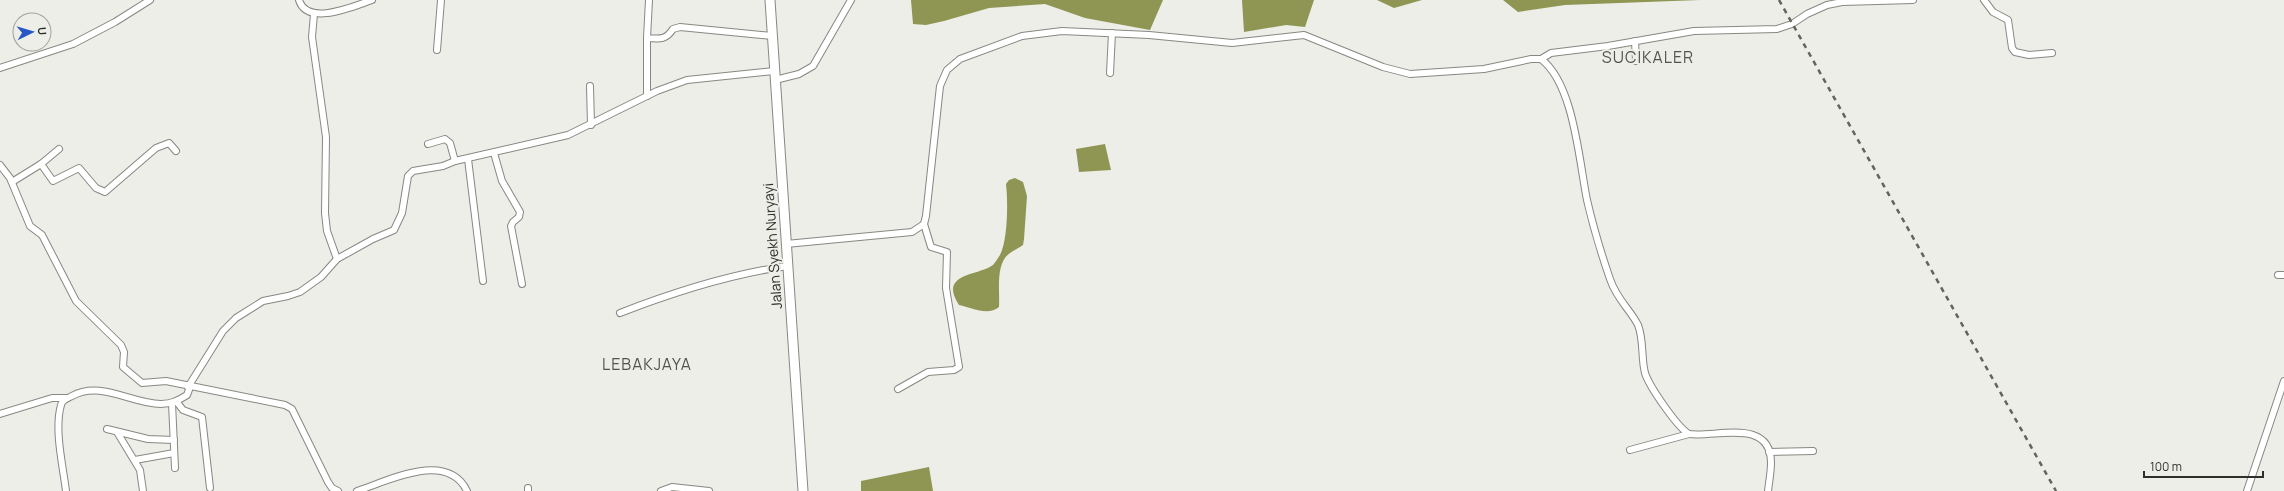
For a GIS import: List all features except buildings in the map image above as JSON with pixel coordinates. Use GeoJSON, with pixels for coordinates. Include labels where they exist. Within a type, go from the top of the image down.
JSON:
{"type":"FeatureCollection","features":[{"type":"Feature","properties":{"kind":"main road","name":"Jalan Syekh Nuryayi"},"geometry":{"type":"LineString","coordinates":[[770,0],[803,491]]}},
{"type":"Feature","properties":{"kind":"street"},"geometry":{"type":"LineString","coordinates":[[0,68],[73,44],[115,22],[150,0]]}},
{"type":"Feature","properties":{"kind":"street"},"geometry":{"type":"LineString","coordinates":[[299,0],[301,6],[307,12],[314,14],[336,12],[372,0]]}},
{"type":"Feature","properties":{"kind":"street"},"geometry":{"type":"LineString","coordinates":[[437,50],[441,0]]}},
{"type":"Feature","properties":{"kind":"street"},"geometry":{"type":"LineString","coordinates":[[647,96],[649,0]]}},
{"type":"Feature","properties":{"kind":"street"},"geometry":{"type":"LineString","coordinates":[[0,414],[52,398],[67,398],[88,390],[104,391],[160,404],[174,402],[188,390],[223,331],[236,318],[263,301],[300,292],[321,277],[337,259],[373,239],[394,230],[402,214],[408,176],[413,171],[443,166],[455,161],[562,138],[591,125],[663,88],[691,79],[798,74],[813,66],[851,0]]}},
{"type":"Feature","properties":{"kind":"street"},"geometry":{"type":"LineString","coordinates":[[898,389],[928,372],[954,370],[959,367],[946,288],[947,252],[931,247],[924,224],[940,86],[943,77],[954,63],[1022,36],[1062,31],[1112,33],[1232,43],[1304,35],[1375,64],[1410,74],[1484,70],[1530,58],[1541,59],[1551,53],[1694,31],[1777,29],[1792,24],[1807,14],[1827,5],[1842,2],[1914,0]]}},
{"type":"Feature","properties":{"kind":"street"},"geometry":{"type":"LineString","coordinates":[[1984,0],[1993,12],[2008,20],[2014,51],[2029,55],[2052,53]]}},
{"type":"Feature","properties":{"kind":"street"},"geometry":{"type":"LineString","coordinates":[[314,14],[312,37],[326,137],[325,213],[328,231],[337,259]]}},
{"type":"Feature","properties":{"kind":"street"},"geometry":{"type":"LineString","coordinates":[[648,38],[664,39],[668,37],[673,29],[680,27],[772,36]]}},
{"type":"Feature","properties":{"kind":"street"},"geometry":{"type":"LineString","coordinates":[[1110,73],[1112,33]]}},
{"type":"Feature","properties":{"kind":"street"},"geometry":{"type":"LineString","coordinates":[[1635,41],[1636,61]]}},
{"type":"Feature","properties":{"kind":"street"},"geometry":{"type":"LineString","coordinates":[[1541,59],[1555,74],[1563,91],[1576,135],[1594,224],[1615,293],[1638,325],[1645,374],[1662,403],[1689,434]]}},
{"type":"Feature","properties":{"kind":"street"},"geometry":{"type":"LineString","coordinates":[[590,86],[591,125]]}},
{"type":"Feature","properties":{"kind":"street"},"geometry":{"type":"LineString","coordinates":[[428,144],[445,139],[450,143],[455,161]]}},
{"type":"Feature","properties":{"kind":"street"},"geometry":{"type":"LineString","coordinates":[[41,164],[53,181],[79,168],[96,188],[105,192],[156,148],[169,143],[176,151]]}},
{"type":"Feature","properties":{"kind":"street"},"geometry":{"type":"LineString","coordinates":[[12,182],[41,164],[59,149]]}},
{"type":"Feature","properties":{"kind":"street"},"geometry":{"type":"LineString","coordinates":[[494,153],[502,180],[520,212],[519,217],[511,226],[522,284]]}},
{"type":"Feature","properties":{"kind":"street"},"geometry":{"type":"LineString","coordinates":[[468,159],[483,281]]}},
{"type":"Feature","properties":{"kind":"street"},"geometry":{"type":"LineString","coordinates":[[0,165],[12,182],[26,220],[33,230],[42,235],[76,301],[114,337],[122,347],[123,366],[125,369],[142,383],[166,381],[188,390],[285,406],[292,409],[328,482],[332,488],[338,491]]}},
{"type":"Feature","properties":{"kind":"street"},"geometry":{"type":"LineString","coordinates":[[786,244],[912,232],[924,224]]}},
{"type":"Feature","properties":{"kind":"street"},"geometry":{"type":"LineString","coordinates":[[620,313],[655,299],[736,274],[788,266]]}},
{"type":"Feature","properties":{"kind":"street"},"geometry":{"type":"LineString","coordinates":[[2247,491],[2284,381]]}},
{"type":"Feature","properties":{"kind":"street"},"geometry":{"type":"LineString","coordinates":[[66,491],[59,422],[61,404],[67,398]]}},
{"type":"Feature","properties":{"kind":"street"},"geometry":{"type":"LineString","coordinates":[[174,402],[175,468]]}},
{"type":"Feature","properties":{"kind":"street"},"geometry":{"type":"LineString","coordinates":[[174,402],[183,410],[202,417],[210,488]]}},
{"type":"Feature","properties":{"kind":"street"},"geometry":{"type":"LineString","coordinates":[[107,429],[148,439],[174,440]]}},
{"type":"Feature","properties":{"kind":"street"},"geometry":{"type":"LineString","coordinates":[[117,432],[140,470],[143,491]]}},
{"type":"Feature","properties":{"kind":"street"},"geometry":{"type":"LineString","coordinates":[[1630,450],[1689,434],[1750,433],[1761,440],[1769,452],[1771,462],[1768,491]]}},
{"type":"Feature","properties":{"kind":"street"},"geometry":{"type":"LineString","coordinates":[[1769,452],[1813,451]]}},
{"type":"Feature","properties":{"kind":"street"},"geometry":{"type":"LineString","coordinates":[[135,460],[174,453]]}},
{"type":"Feature","properties":{"kind":"street"},"geometry":{"type":"LineString","coordinates":[[357,491],[411,472],[430,470],[448,472],[456,476],[467,491]]}},
{"type":"Feature","properties":{"kind":"street"},"geometry":{"type":"LineString","coordinates":[[661,491],[672,487],[709,491]]}},
{"type":"Feature","properties":{"kind":"shaded area"},"geometry":{"type":"Polygon","coordinates":[[[911,0],[1163,0],[1150,30],[1085,18],[1045,4],[989,8],[926,25],[913,24],[911,0]]]}},
{"type":"Feature","properties":{"kind":"shaded area"},"geometry":{"type":"Polygon","coordinates":[[[1242,0],[1314,0],[1305,27],[1286,25],[1244,32],[1242,0]]]}},
{"type":"Feature","properties":{"kind":"shaded area"},"geometry":{"type":"Polygon","coordinates":[[[1377,0],[1422,0],[1394,8],[1377,0]]]}},
{"type":"Feature","properties":{"kind":"shaded area"},"geometry":{"type":"Polygon","coordinates":[[[1503,0],[1700,0],[1565,5],[1518,12],[1503,0]]]}},
{"type":"Feature","properties":{"kind":"shaded area"},"geometry":{"type":"Polygon","coordinates":[[[1105,144],[1111,170],[1079,172],[1076,149],[1105,144]]]}},
{"type":"Feature","properties":{"kind":"shaded area"},"geometry":{"type":"Polygon","coordinates":[[[1015,178],[1023,182],[1027,196],[1024,239],[1023,245],[1010,253],[1002,263],[999,278],[999,307],[995,310],[985,311],[959,305],[954,295],[953,287],[957,281],[962,277],[986,269],[993,265],[1000,255],[1005,240],[1006,230],[1006,184],[1009,180],[1015,178]]]}},
{"type":"Feature","properties":{"kind":"shaded area"},"geometry":{"type":"Polygon","coordinates":[[[929,467],[933,491],[861,491],[861,481],[929,467]]]}},
{"type":"Feature","properties":{"kind":"railway"},"geometry":{"type":"LineString","coordinates":[[1779,0],[2056,491]]}},
{"type":"Feature","properties":{"kind":"district","name":"SUCIKALER"},"geometry":{"type":"Point","coordinates":[1648,57]}},
{"type":"Feature","properties":{"kind":"district","name":"LEBAKJAYA"},"geometry":{"type":"Point","coordinates":[647,364]}}]}
